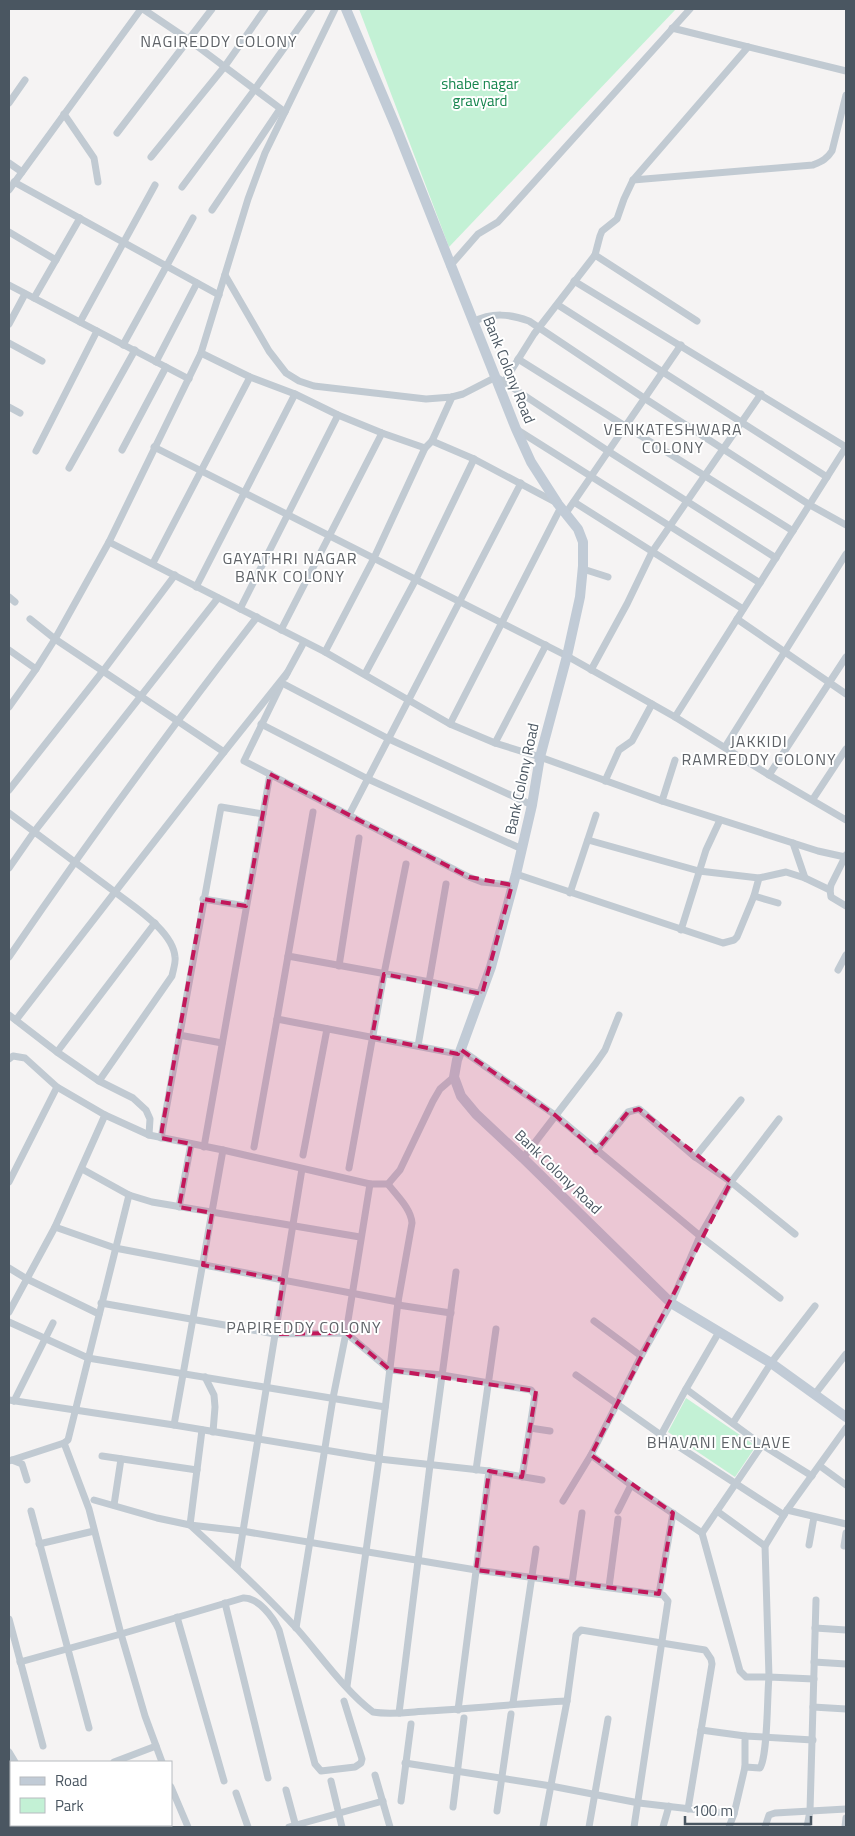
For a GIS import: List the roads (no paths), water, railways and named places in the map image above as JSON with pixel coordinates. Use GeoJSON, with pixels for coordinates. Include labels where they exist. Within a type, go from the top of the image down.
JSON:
{"type":"FeatureCollection","features":[{"type":"Feature","properties":{"kind":"street"},"geometry":{"type":"LineString","coordinates":[[9,190],[142,9],[189,40],[282,110]]}},
{"type":"Feature","properties":{"kind":"street"},"geometry":{"type":"LineString","coordinates":[[117,133],[212,9]]}},
{"type":"Feature","properties":{"kind":"street"},"geometry":{"type":"LineString","coordinates":[[151,158],[225,66],[265,9]]}},
{"type":"Feature","properties":{"kind":"street"},"geometry":{"type":"LineString","coordinates":[[182,187],[312,9]]}},
{"type":"Feature","properties":{"kind":"street"},"geometry":{"type":"LineString","coordinates":[[9,707],[55,639],[109,542],[189,379],[201,353],[248,199],[282,110],[335,9]]}},
{"type":"Feature","properties":{"kind":"street","name":"Bank Colony Road"},"geometry":{"type":"LineString","coordinates":[[346,9],[473,322],[500,380],[516,429],[531,462],[580,533],[583,542],[580,597],[567,656],[540,757],[532,805],[516,874],[491,967],[459,1052],[454,1077],[461,1096],[476,1114],[671,1303],[771,1363],[846,1416]]}},
{"type":"Feature","properties":{"kind":"street"},"geometry":{"type":"LineString","coordinates":[[450,266],[478,234],[500,220],[690,9]]}},
{"type":"Feature","properties":{"kind":"street"},"geometry":{"type":"LineString","coordinates":[[672,28],[846,71]]}},
{"type":"Feature","properties":{"kind":"street"},"geometry":{"type":"LineString","coordinates":[[225,275],[269,351],[286,373],[299,382],[314,386],[426,399],[464,394],[500,380],[518,359],[538,328],[558,305],[595,255],[602,231],[617,219],[633,180],[748,47]]}},
{"type":"Feature","properties":{"kind":"street"},"geometry":{"type":"LineString","coordinates":[[9,103],[25,80]]}},
{"type":"Feature","properties":{"kind":"street"},"geometry":{"type":"LineString","coordinates":[[633,180],[820,162],[827,158],[832,150],[846,95]]}},
{"type":"Feature","properties":{"kind":"street"},"geometry":{"type":"LineString","coordinates":[[212,210],[282,110]]}},
{"type":"Feature","properties":{"kind":"street"},"geometry":{"type":"LineString","coordinates":[[64,114],[94,158],[98,182]]}},
{"type":"Feature","properties":{"kind":"street"},"geometry":{"type":"LineString","coordinates":[[9,163],[22,172]]}},
{"type":"Feature","properties":{"kind":"street"},"geometry":{"type":"LineString","coordinates":[[14,182],[219,295]]}},
{"type":"Feature","properties":{"kind":"street"},"geometry":{"type":"LineString","coordinates":[[80,322],[155,185]]}},
{"type":"Feature","properties":{"kind":"street"},"geometry":{"type":"LineString","coordinates":[[34,298],[80,218]]}},
{"type":"Feature","properties":{"kind":"street"},"geometry":{"type":"LineString","coordinates":[[124,345],[193,218]]}},
{"type":"Feature","properties":{"kind":"street"},"geometry":{"type":"LineString","coordinates":[[9,232],[56,260]]}},
{"type":"Feature","properties":{"kind":"street"},"geometry":{"type":"LineString","coordinates":[[595,255],[697,321]]}},
{"type":"Feature","properties":{"kind":"street"},"geometry":{"type":"LineString","coordinates":[[574,281],[846,447],[675,717]]}},
{"type":"Feature","properties":{"kind":"street"},"geometry":{"type":"LineString","coordinates":[[156,362],[197,283]]}},
{"type":"Feature","properties":{"kind":"street"},"geometry":{"type":"LineString","coordinates":[[9,285],[189,379]]}},
{"type":"Feature","properties":{"kind":"street"},"geometry":{"type":"LineString","coordinates":[[9,324],[25,294]]}},
{"type":"Feature","properties":{"kind":"street"},"geometry":{"type":"LineString","coordinates":[[558,305],[827,478]]}},
{"type":"Feature","properties":{"kind":"street"},"geometry":{"type":"LineString","coordinates":[[473,322],[483,317],[507,314],[529,321],[810,505],[846,525]]}},
{"type":"Feature","properties":{"kind":"street"},"geometry":{"type":"LineString","coordinates":[[36,451],[97,331]]}},
{"type":"Feature","properties":{"kind":"street"},"geometry":{"type":"LineString","coordinates":[[9,343],[42,361]]}},
{"type":"Feature","properties":{"kind":"street"},"geometry":{"type":"LineString","coordinates":[[450,724],[562,508],[574,502],[681,345]]}},
{"type":"Feature","properties":{"kind":"street"},"geometry":{"type":"LineString","coordinates":[[69,468],[134,350]]}},
{"type":"Feature","properties":{"kind":"street"},"geometry":{"type":"LineString","coordinates":[[201,353],[250,377],[295,394],[338,415],[425,448]]}},
{"type":"Feature","properties":{"kind":"street"},"geometry":{"type":"LineString","coordinates":[[518,359],[793,531]]}},
{"type":"Feature","properties":{"kind":"street"},"geometry":{"type":"LineString","coordinates":[[122,450],[166,367]]}},
{"type":"Feature","properties":{"kind":"street"},"geometry":{"type":"LineString","coordinates":[[153,563],[250,377]]}},
{"type":"Feature","properties":{"kind":"street"},"geometry":{"type":"LineString","coordinates":[[500,380],[776,558]]}},
{"type":"Feature","properties":{"kind":"street"},"geometry":{"type":"LineString","coordinates":[[196,587],[295,394]]}},
{"type":"Feature","properties":{"kind":"street"},"geometry":{"type":"LineString","coordinates":[[591,670],[652,552],[761,394]]}},
{"type":"Feature","properties":{"kind":"street"},"geometry":{"type":"LineString","coordinates":[[324,652],[374,558],[425,448],[432,441],[452,397]]}},
{"type":"Feature","properties":{"kind":"street"},"geometry":{"type":"LineString","coordinates":[[9,407],[20,413]]}},
{"type":"Feature","properties":{"kind":"street"},"geometry":{"type":"LineString","coordinates":[[240,609],[338,415]]}},
{"type":"Feature","properties":{"kind":"street"},"geometry":{"type":"LineString","coordinates":[[516,429],[760,583]]}},
{"type":"Feature","properties":{"kind":"street"},"geometry":{"type":"LineString","coordinates":[[281,630],[382,433]]}},
{"type":"Feature","properties":{"kind":"street"},"geometry":{"type":"LineString","coordinates":[[432,441],[474,459],[521,483],[562,508]]}},
{"type":"Feature","properties":{"kind":"street"},"geometry":{"type":"LineString","coordinates":[[154,447],[567,656],[675,717],[768,775],[813,799],[846,820]]}},
{"type":"Feature","properties":{"kind":"street"},"geometry":{"type":"LineString","coordinates":[[365,674],[416,580],[474,459]]}},
{"type":"Feature","properties":{"kind":"street"},"geometry":{"type":"LineString","coordinates":[[349,815],[521,483]]}},
{"type":"Feature","properties":{"kind":"street"},"geometry":{"type":"LineString","coordinates":[[574,502],[743,609]]}},
{"type":"Feature","properties":{"kind":"street"},"geometry":{"type":"LineString","coordinates":[[109,542],[324,652],[450,724],[495,743],[540,757],[662,801],[793,843],[846,856],[830,890],[831,898],[846,906]]}},
{"type":"Feature","properties":{"kind":"street"},"geometry":{"type":"LineString","coordinates":[[725,747],[846,554]]}},
{"type":"Feature","properties":{"kind":"street"},"geometry":{"type":"LineString","coordinates":[[583,569],[608,578]]}},
{"type":"Feature","properties":{"kind":"street"},"geometry":{"type":"LineString","coordinates":[[9,790],[175,576]]}},
{"type":"Feature","properties":{"kind":"street"},"geometry":{"type":"LineString","coordinates":[[9,868],[34,832],[218,598]]}},
{"type":"Feature","properties":{"kind":"street"},"geometry":{"type":"LineString","coordinates":[[9,957],[74,863],[177,721],[257,617]]}},
{"type":"Feature","properties":{"kind":"street"},"geometry":{"type":"LineString","coordinates":[[30,619],[55,639],[224,752]]}},
{"type":"Feature","properties":{"kind":"street"},"geometry":{"type":"LineString","coordinates":[[737,619],[846,694]]}},
{"type":"Feature","properties":{"kind":"street"},"geometry":{"type":"LineString","coordinates":[[304,642],[244,761],[468,877],[489,883],[512,885]]}},
{"type":"Feature","properties":{"kind":"street"},"geometry":{"type":"LineString","coordinates":[[495,743],[546,645]]}},
{"type":"Feature","properties":{"kind":"street"},"geometry":{"type":"LineString","coordinates":[[9,650],[36,669]]}},
{"type":"Feature","properties":{"kind":"street"},"geometry":{"type":"LineString","coordinates":[[768,775],[846,657]]}},
{"type":"Feature","properties":{"kind":"street"},"geometry":{"type":"LineString","coordinates":[[16,1020],[224,752],[288,673]]}},
{"type":"Feature","properties":{"kind":"street"},"geometry":{"type":"LineString","coordinates":[[282,683],[389,739],[532,805]]}},
{"type":"Feature","properties":{"kind":"street"},"geometry":{"type":"LineString","coordinates":[[605,781],[619,750],[632,741],[652,704]]}},
{"type":"Feature","properties":{"kind":"street"},"geometry":{"type":"LineString","coordinates":[[261,724],[368,779],[522,849]]}},
{"type":"Feature","properties":{"kind":"street"},"geometry":{"type":"LineString","coordinates":[[813,799],[846,748]]}},
{"type":"Feature","properties":{"kind":"street"},"geometry":{"type":"LineString","coordinates":[[662,801],[675,760]]}},
{"type":"Feature","properties":{"kind":"street"},"geometry":{"type":"LineString","coordinates":[[204,1147],[270,774]]}},
{"type":"Feature","properties":{"kind":"street"},"geometry":{"type":"LineString","coordinates":[[161,1138],[221,807],[263,814]]}},
{"type":"Feature","properties":{"kind":"street"},"geometry":{"type":"LineString","coordinates":[[254,1147],[313,812]]}},
{"type":"Feature","properties":{"kind":"street"},"geometry":{"type":"LineString","coordinates":[[9,813],[74,863],[116,892],[155,924],[172,944],[176,958],[172,976],[99,1081]]}},
{"type":"Feature","properties":{"kind":"street"},"geometry":{"type":"LineString","coordinates":[[570,893],[596,814]]}},
{"type":"Feature","properties":{"kind":"street"},"geometry":{"type":"LineString","coordinates":[[681,930],[706,850],[720,820]]}},
{"type":"Feature","properties":{"kind":"street"},"geometry":{"type":"LineString","coordinates":[[339,966],[359,838]]}},
{"type":"Feature","properties":{"kind":"street"},"geometry":{"type":"LineString","coordinates":[[588,840],[699,871],[759,878],[786,872],[805,878],[830,890]]}},
{"type":"Feature","properties":{"kind":"street"},"geometry":{"type":"LineString","coordinates":[[793,843],[805,878]]}},
{"type":"Feature","properties":{"kind":"street"},"geometry":{"type":"LineString","coordinates":[[349,1168],[372,1037],[406,864]]}},
{"type":"Feature","properties":{"kind":"street"},"geometry":{"type":"LineString","coordinates":[[516,874],[723,943],[734,940],[754,896],[759,878]]}},
{"type":"Feature","properties":{"kind":"street"},"geometry":{"type":"LineString","coordinates":[[418,1046],[446,884]]}},
{"type":"Feature","properties":{"kind":"street"},"geometry":{"type":"LineString","coordinates":[[754,896],[778,903]]}},
{"type":"Feature","properties":{"kind":"street"},"geometry":{"type":"LineString","coordinates":[[203,899],[246,906]]}},
{"type":"Feature","properties":{"kind":"street"},"geometry":{"type":"LineString","coordinates":[[57,1052],[155,924]]}},
{"type":"Feature","properties":{"kind":"street"},"geometry":{"type":"LineString","coordinates":[[838,970],[846,955]]}},
{"type":"Feature","properties":{"kind":"street"},"geometry":{"type":"LineString","coordinates":[[288,956],[430,982],[482,994]]}},
{"type":"Feature","properties":{"kind":"street"},"geometry":{"type":"LineString","coordinates":[[9,1015],[99,1081],[133,1098],[146,1110],[150,1119],[149,1136]]}},
{"type":"Feature","properties":{"kind":"street"},"geometry":{"type":"LineString","coordinates":[[523,1158],[605,1050],[619,1015]]}},
{"type":"Feature","properties":{"kind":"street"},"geometry":{"type":"LineString","coordinates":[[278,1019],[459,1052],[555,1115],[700,1236],[780,1298]]}},
{"type":"Feature","properties":{"kind":"street"},"geometry":{"type":"LineString","coordinates":[[303,1155],[327,1029]]}},
{"type":"Feature","properties":{"kind":"street"},"geometry":{"type":"LineString","coordinates":[[179,1035],[222,1043]]}},
{"type":"Feature","properties":{"kind":"street"},"geometry":{"type":"LineString","coordinates":[[9,1059],[13,1056],[25,1058],[57,1087],[105,1115],[149,1136],[223,1150],[370,1184],[388,1184],[400,1170],[440,1089],[454,1077]]}},
{"type":"Feature","properties":{"kind":"street"},"geometry":{"type":"LineString","coordinates":[[9,1182],[57,1087]]}},
{"type":"Feature","properties":{"kind":"street"},"geometry":{"type":"LineString","coordinates":[[696,1157],[741,1100]]}},
{"type":"Feature","properties":{"kind":"street"},"geometry":{"type":"LineString","coordinates":[[596,1151],[628,1112],[639,1109],[696,1157],[795,1234]]}},
{"type":"Feature","properties":{"kind":"street"},"geometry":{"type":"LineString","coordinates":[[9,1312],[55,1227],[105,1115]]}},
{"type":"Feature","properties":{"kind":"street"},"geometry":{"type":"LineString","coordinates":[[563,1501],[590,1455],[641,1356],[671,1303],[700,1236],[730,1182],[779,1118]]}},
{"type":"Feature","properties":{"kind":"street"},"geometry":{"type":"LineString","coordinates":[[180,1207],[191,1144]]}},
{"type":"Feature","properties":{"kind":"street"},"geometry":{"type":"LineString","coordinates":[[174,1425],[223,1150]]}},
{"type":"Feature","properties":{"kind":"street"},"geometry":{"type":"LineString","coordinates":[[82,1169],[129,1195],[152,1202],[360,1238]]}},
{"type":"Feature","properties":{"kind":"street"},"geometry":{"type":"LineString","coordinates":[[237,1568],[302,1169]]}},
{"type":"Feature","properties":{"kind":"street"},"geometry":{"type":"LineString","coordinates":[[296,1628],[370,1184]]}},
{"type":"Feature","properties":{"kind":"street"},"geometry":{"type":"LineString","coordinates":[[347,1686],[379,1459],[398,1304],[412,1223],[412,1216],[388,1184]]}},
{"type":"Feature","properties":{"kind":"street"},"geometry":{"type":"LineString","coordinates":[[10,1460],[64,1443],[69,1436],[114,1248],[129,1195]]}},
{"type":"Feature","properties":{"kind":"street"},"geometry":{"type":"LineString","coordinates":[[55,1227],[114,1248],[451,1314]]}},
{"type":"Feature","properties":{"kind":"street"},"geometry":{"type":"LineString","coordinates":[[9,1268],[27,1279],[98,1314]]}},
{"type":"Feature","properties":{"kind":"street"},"geometry":{"type":"LineString","coordinates":[[400,1713],[456,1272]]}},
{"type":"Feature","properties":{"kind":"street"},"geometry":{"type":"LineString","coordinates":[[101,1303],[275,1334],[346,1334],[390,1370],[442,1374],[531,1390],[534,1393],[522,1477]]}},
{"type":"Feature","properties":{"kind":"street"},"geometry":{"type":"LineString","coordinates":[[733,1423],[771,1363],[815,1306]]}},
{"type":"Feature","properties":{"kind":"street"},"geometry":{"type":"LineString","coordinates":[[594,1321],[641,1356]]}},
{"type":"Feature","properties":{"kind":"street"},"geometry":{"type":"LineString","coordinates":[[9,1322],[88,1358],[385,1407]]}},
{"type":"Feature","properties":{"kind":"street"},"geometry":{"type":"LineString","coordinates":[[53,1323],[12,1401],[76,1409],[324,1451],[490,1471],[542,1480]]}},
{"type":"Feature","properties":{"kind":"street"},"geometry":{"type":"LineString","coordinates":[[476,1470],[496,1329]]}},
{"type":"Feature","properties":{"kind":"street"},"geometry":{"type":"LineString","coordinates":[[661,1435],[719,1332]]}},
{"type":"Feature","properties":{"kind":"street"},"geometry":{"type":"LineString","coordinates":[[815,1394],[846,1354]]}},
{"type":"Feature","properties":{"kind":"street"},"geometry":{"type":"LineString","coordinates":[[576,1375],[617,1405],[735,1484],[785,1512],[846,1524]]}},
{"type":"Feature","properties":{"kind":"street"},"geometry":{"type":"LineString","coordinates":[[205,1377],[214,1395],[213,1432]]}},
{"type":"Feature","properties":{"kind":"street"},"geometry":{"type":"LineString","coordinates":[[686,1389],[762,1445],[812,1476]]}},
{"type":"Feature","properties":{"kind":"street"},"geometry":{"type":"LineString","coordinates":[[530,1428],[550,1431]]}},
{"type":"Feature","properties":{"kind":"street"},"geometry":{"type":"LineString","coordinates":[[744,1767],[760,1768],[766,1737],[768,1677],[765,1546],[785,1512],[846,1428]]}},
{"type":"Feature","properties":{"kind":"street"},"geometry":{"type":"LineString","coordinates":[[190,1525],[202,1430]]}},
{"type":"Feature","properties":{"kind":"street"},"geometry":{"type":"LineString","coordinates":[[64,1443],[89,1510],[121,1634],[145,1716],[162,1761]]}},
{"type":"Feature","properties":{"kind":"street"},"geometry":{"type":"LineString","coordinates":[[702,1534],[762,1445]]}},
{"type":"Feature","properties":{"kind":"street"},"geometry":{"type":"LineString","coordinates":[[590,1455],[631,1486],[702,1534],[740,1671],[746,1677],[814,1679]]}},
{"type":"Feature","properties":{"kind":"street"},"geometry":{"type":"LineString","coordinates":[[102,1456],[197,1470]]}},
{"type":"Feature","properties":{"kind":"street"},"geometry":{"type":"LineString","coordinates":[[114,1505],[121,1459]]}},
{"type":"Feature","properties":{"kind":"street"},"geometry":{"type":"LineString","coordinates":[[10,1460],[22,1464],[27,1480]]}},
{"type":"Feature","properties":{"kind":"street"},"geometry":{"type":"LineString","coordinates":[[820,1466],[846,1484]]}},
{"type":"Feature","properties":{"kind":"street"},"geometry":{"type":"LineString","coordinates":[[458,1710],[490,1471]]}},
{"type":"Feature","properties":{"kind":"street"},"geometry":{"type":"LineString","coordinates":[[609,1587],[618,1515],[631,1486]]}},
{"type":"Feature","properties":{"kind":"street"},"geometry":{"type":"LineString","coordinates":[[94,1500],[157,1518],[190,1525],[242,1531],[476,1570],[663,1595],[668,1600],[634,1827]]}},
{"type":"Feature","properties":{"kind":"street"},"geometry":{"type":"LineString","coordinates":[[30,1511],[89,1728]]}},
{"type":"Feature","properties":{"kind":"street"},"geometry":{"type":"LineString","coordinates":[[717,1511],[765,1546]]}},
{"type":"Feature","properties":{"kind":"street"},"geometry":{"type":"LineString","coordinates":[[572,1583],[582,1513]]}},
{"type":"Feature","properties":{"kind":"street"},"geometry":{"type":"LineString","coordinates":[[659,1594],[673,1513]]}},
{"type":"Feature","properties":{"kind":"street"},"geometry":{"type":"LineString","coordinates":[[809,1545],[814,1517]]}},
{"type":"Feature","properties":{"kind":"street"},"geometry":{"type":"LineString","coordinates":[[190,1525],[237,1568],[296,1628],[347,1686],[373,1712],[400,1713],[458,1710],[567,1700]]}},
{"type":"Feature","properties":{"kind":"street"},"geometry":{"type":"LineString","coordinates":[[40,1544],[94,1531]]}},
{"type":"Feature","properties":{"kind":"street"},"geometry":{"type":"LineString","coordinates":[[844,1546],[846,1533]]}},
{"type":"Feature","properties":{"kind":"street"},"geometry":{"type":"LineString","coordinates":[[513,1704],[536,1549]]}},
{"type":"Feature","properties":{"kind":"street"},"geometry":{"type":"LineString","coordinates":[[20,1662],[250,1597],[255,1600],[276,1624],[315,1764],[321,1771],[355,1767],[362,1763],[344,1701]]}},
{"type":"Feature","properties":{"kind":"street"},"geometry":{"type":"LineString","coordinates":[[807,1827],[810,1811],[813,1740],[816,1600]]}},
{"type":"Feature","properties":{"kind":"street"},"geometry":{"type":"LineString","coordinates":[[225,1603],[268,1778]]}},
{"type":"Feature","properties":{"kind":"street"},"geometry":{"type":"LineString","coordinates":[[177,1617],[224,1781]]}},
{"type":"Feature","properties":{"kind":"street"},"geometry":{"type":"LineString","coordinates":[[9,1619],[42,1746]]}},
{"type":"Feature","properties":{"kind":"street"},"geometry":{"type":"LineString","coordinates":[[815,1628],[846,1630]]}},
{"type":"Feature","properties":{"kind":"street"},"geometry":{"type":"LineString","coordinates":[[544,1827],[567,1700],[576,1635],[581,1630],[705,1650],[711,1658],[688,1809]]}},
{"type":"Feature","properties":{"kind":"street"},"geometry":{"type":"LineString","coordinates":[[814,1662],[846,1664]]}},
{"type":"Feature","properties":{"kind":"street"},"geometry":{"type":"LineString","coordinates":[[813,1707],[846,1709]]}},
{"type":"Feature","properties":{"kind":"street"},"geometry":{"type":"LineString","coordinates":[[497,1811],[511,1714]]}},
{"type":"Feature","properties":{"kind":"street"},"geometry":{"type":"LineString","coordinates":[[453,1807],[464,1718]]}},
{"type":"Feature","properties":{"kind":"street"},"geometry":{"type":"LineString","coordinates":[[589,1827],[608,1718]]}},
{"type":"Feature","properties":{"kind":"street"},"geometry":{"type":"LineString","coordinates":[[401,1801],[410,1724]]}},
{"type":"Feature","properties":{"kind":"street"},"geometry":{"type":"LineString","coordinates":[[701,1730],[745,1736],[813,1740]]}},
{"type":"Feature","properties":{"kind":"street"},"geometry":{"type":"LineString","coordinates":[[729,1827],[734,1814],[744,1767],[745,1736]]}},
{"type":"Feature","properties":{"kind":"street"},"geometry":{"type":"LineString","coordinates":[[117,1761],[156,1746]]}},
{"type":"Feature","properties":{"kind":"street"},"geometry":{"type":"LineString","coordinates":[[405,1763],[639,1802],[734,1814]]}},
{"type":"Feature","properties":{"kind":"street"},"geometry":{"type":"LineString","coordinates":[[375,1776],[390,1827]]}},
{"type":"Feature","properties":{"kind":"street"},"geometry":{"type":"LineString","coordinates":[[331,1782],[342,1827]]}},
{"type":"Feature","properties":{"kind":"street"},"geometry":{"type":"LineString","coordinates":[[286,1790],[293,1827],[337,1812],[382,1801]]}},
{"type":"Feature","properties":{"kind":"street"},"geometry":{"type":"LineString","coordinates":[[236,1793],[248,1827]]}},
{"type":"Feature","properties":{"kind":"street"},"geometry":{"type":"LineString","coordinates":[[173,1799],[188,1827]]}},
{"type":"Feature","properties":{"kind":"street"},"geometry":{"type":"LineString","coordinates":[[663,1827],[669,1806]]}},
{"type":"Feature","properties":{"kind":"street"},"geometry":{"type":"LineString","coordinates":[[765,1827],[769,1815],[775,1812],[846,1808]]}},
{"type":"Feature","properties":{"kind":"street"},"geometry":{"type":"LineString","coordinates":[[845,1827],[846,1818]]}},
{"type":"Feature","properties":{"kind":"district","name":"NAGIREDDY COLONY"},"geometry":{"type":"Point","coordinates":[219,41]}},
{"type":"Feature","properties":{"kind":"district","name":"VENKATESHWARA COLONY"},"geometry":{"type":"Point","coordinates":[673,438]}},
{"type":"Feature","properties":{"kind":"district","name":"GAYATHRI NAGAR BANK COLONY"},"geometry":{"type":"Point","coordinates":[290,567]}},
{"type":"Feature","properties":{"kind":"district","name":"JAKKIDI RAMREDDY COLONY"},"geometry":{"type":"Point","coordinates":[759,750]}},
{"type":"Feature","properties":{"kind":"district","name":"PAPIREDDY COLONY"},"geometry":{"type":"Point","coordinates":[304,1327]}},
{"type":"Feature","properties":{"kind":"district","name":"BHAVANI ENCLAVE"},"geometry":{"type":"Point","coordinates":[719,1442]}},
{"type":"Feature","properties":{"kind":"park label","name":"shabe nagar gravyard"},"geometry":{"type":"Point","coordinates":[480,92]}}]}
